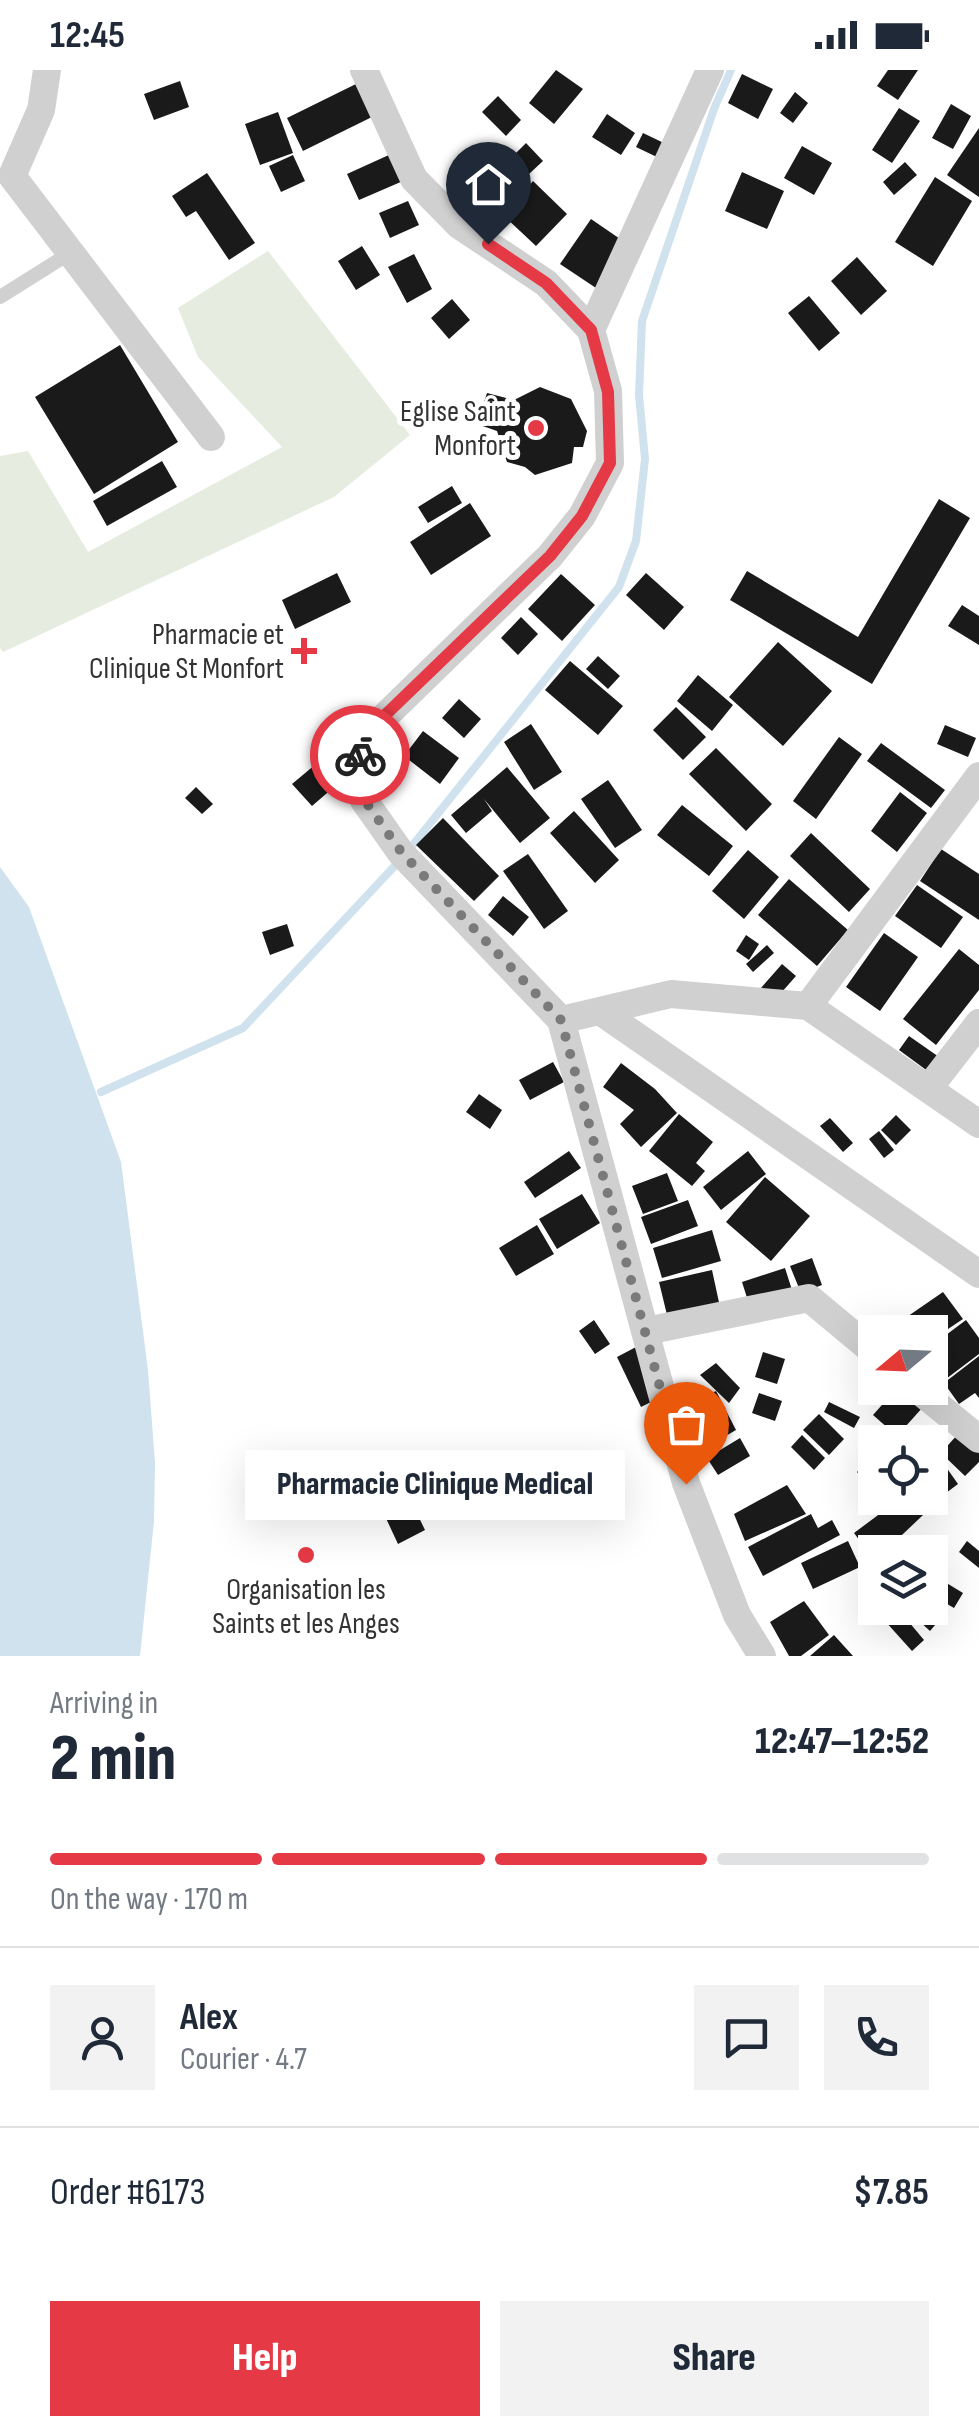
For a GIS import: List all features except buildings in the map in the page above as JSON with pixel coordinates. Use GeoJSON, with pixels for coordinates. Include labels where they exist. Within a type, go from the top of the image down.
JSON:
{"type":"FeatureCollection","features":[{"type":"Feature","properties":{"kind":"street"},"geometry":{"type":"LineString","coordinates":[[47,70],[37,121],[6,173],[211,437]]}},
{"type":"Feature","properties":{"kind":"street"},"geometry":{"type":"LineString","coordinates":[[364,70],[414,179],[459,225],[546,283],[591,330],[608,392],[610,463],[582,516],[550,556],[378,722],[356,762],[363,798],[402,853],[561,1020],[686,1484],[737,1616],[762,1656]]}},
{"type":"Feature","properties":{"kind":"street"},"geometry":{"type":"LineString","coordinates":[[591,330],[710,70]]}},
{"type":"Feature","properties":{"kind":"street"},"geometry":{"type":"LineString","coordinates":[[808,1006],[979,776]]}},
{"type":"Feature","properties":{"kind":"street"},"geometry":{"type":"LineString","coordinates":[[561,1020],[672,994],[808,1006],[979,1124]]}},
{"type":"Feature","properties":{"kind":"street"},"geometry":{"type":"LineString","coordinates":[[600,1011],[979,1274]]}},
{"type":"Feature","properties":{"kind":"street"},"geometry":{"type":"LineString","coordinates":[[928,1090],[979,1023]]}},
{"type":"Feature","properties":{"kind":"street"},"geometry":{"type":"LineString","coordinates":[[646,1332],[809,1298],[858,1339]]}},
{"type":"Feature","properties":{"kind":"street"},"geometry":{"type":"LineString","coordinates":[[937,1405],[979,1439]]}},
{"type":"Feature","properties":{"kind":"lane"},"geometry":{"type":"LineString","coordinates":[[0,296],[70,253]]}},
{"type":"Feature","properties":{"kind":"shaded area"},"geometry":{"type":"Polygon","coordinates":[[[268,251],[410,435],[334,497],[3,652],[0,456],[28,451],[88,552],[282,447],[198,357],[178,308],[268,251]]]}},
{"type":"Feature","properties":{"kind":"water"},"geometry":{"type":"Polygon","coordinates":[[[0,867],[29,907],[121,1162],[148,1370],[155,1463],[154,1521],[140,1656],[0,1656],[0,867]]]}},
{"type":"Feature","properties":{"kind":"waterway"},"geometry":{"type":"LineString","coordinates":[[101,1092],[243,1028],[404,856],[619,587],[636,541],[645,459],[639,395],[642,321],[731,70]]}},
{"type":"Feature","properties":{"kind":"way so far"},"geometry":{"type":"LineString","coordinates":[[360,755],[356,762],[363,798],[402,853],[561,1020],[686,1484]]}},
{"type":"Feature","properties":{"kind":"place","name":"Eglise Saint Monfort"},"geometry":{"type":"Point","coordinates":[536,428]}},
{"type":"Feature","properties":{"kind":"place","name":"Pharmacie et Clinique St Monfort"},"geometry":{"type":"Point","coordinates":[304,651]}},
{"type":"Feature","properties":{"kind":"place","name":"Pharmacie Clinique Medical"},"geometry":{"type":"Point","coordinates":[686,1484]}},
{"type":"Feature","properties":{"kind":"place","name":"Organisation les Saints et les Anges"},"geometry":{"type":"Point","coordinates":[306,1555]}},
{"type":"Feature","properties":{"kind":"route"},"geometry":{"type":"LineString","coordinates":[[360,755],[378,722],[550,556],[582,516],[610,463],[608,392],[591,330],[546,283],[488,244]]}}]}
